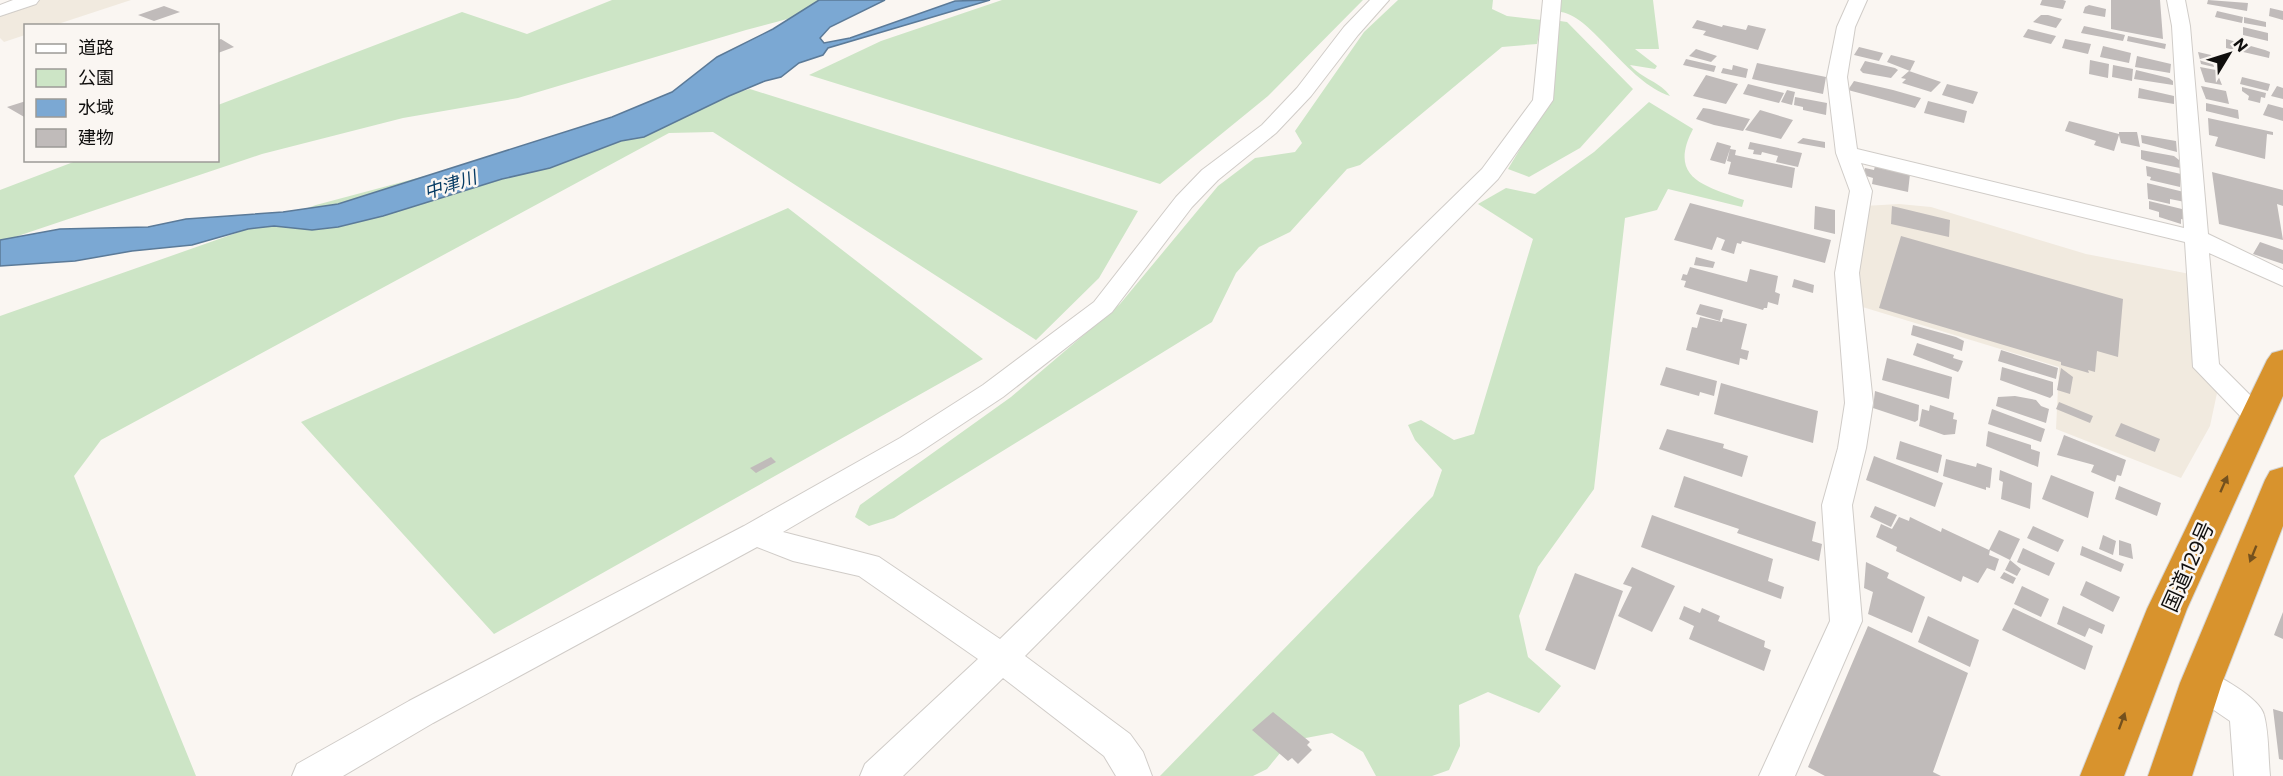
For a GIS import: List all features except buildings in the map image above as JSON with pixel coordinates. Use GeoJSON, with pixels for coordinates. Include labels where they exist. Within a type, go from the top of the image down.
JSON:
{"type":"FeatureCollection","features":[{"type":"Feature","properties":{"kind":"highway","name":"国道129号"},"geometry":{"type":"LineString","coordinates":[[2102,776],[2167,609],[2283,360]]}},
{"type":"Feature","properties":{"kind":"highway"},"geometry":{"type":"LineString","coordinates":[[2170,776],[2200,683],[2283,480]]}},
{"type":"Feature","properties":{"kind":"street"},"geometry":{"type":"LineString","coordinates":[[0,11],[30,0]]}},
{"type":"Feature","properties":{"kind":"street"},"geometry":{"type":"LineString","coordinates":[[310,776],[421,712],[755,534],[910,445],[993,391],[1103,307],[1184,202],[1210,175],[1269,129],[1304,92],[1351,31],[1380,0]]}},
{"type":"Feature","properties":{"kind":"street"},"geometry":{"type":"LineString","coordinates":[[878,776],[1002,658],[1490,174],[1543,100],[1552,0]]}},
{"type":"Feature","properties":{"kind":"street"},"geometry":{"type":"LineString","coordinates":[[1777,776],[1846,621],[1837,505],[1852,448],[1858,403],[1847,273],[1861,191],[1847,153],[1838,77],[1846,27],[1858,0]]}},
{"type":"Feature","properties":{"kind":"street"},"geometry":{"type":"LineString","coordinates":[[2176,0],[2181,26],[2206,367],[2256,415]]}},
{"type":"Feature","properties":{"kind":"street"},"geometry":{"type":"LineString","coordinates":[[1847,153],[2198,238],[2283,279]]}},
{"type":"Feature","properties":{"kind":"street"},"geometry":{"type":"LineString","coordinates":[[755,534],[793,549],[868,566],[1002,658],[1117,745],[1130,763],[1134,776]]}},
{"type":"Feature","properties":{"kind":"street"},"geometry":{"type":"LineString","coordinates":[[2200,683],[2247,714],[2260,774]]}},
{"type":"Feature","properties":{"kind":"shaded area"},"geometry":{"type":"Polygon","coordinates":[[[37,0],[131,0],[58,24],[24,24],[24,35],[4,42],[0,38],[0,13],[37,0]]]}},
{"type":"Feature","properties":{"kind":"shaded area"},"geometry":{"type":"Polygon","coordinates":[[[1899,204],[1931,207],[2086,254],[2190,274],[2200,369],[2217,393],[2210,426],[2181,478],[2056,429],[2059,367],[1856,305],[1864,206],[1899,204]]]}},
{"type":"Feature","properties":{"kind":"green space"},"geometry":{"type":"Polygon","coordinates":[[[612,0],[859,0],[746,30],[518,98],[403,118],[262,154],[0,242],[0,190],[73,162],[219,162],[219,105],[462,12],[527,34],[612,0]]]}},
{"type":"Feature","properties":{"kind":"green space"},"geometry":{"type":"Polygon","coordinates":[[[1002,0],[1363,0],[1268,96],[1160,184],[809,75],[881,41],[1002,0]]]}},
{"type":"Feature","properties":{"kind":"green space"},"geometry":{"type":"Polygon","coordinates":[[[1398,0],[1493,0],[1492,9],[1507,16],[1542,20],[1537,44],[1502,47],[1360,165],[1347,169],[1290,232],[1259,247],[1236,273],[1212,322],[894,518],[869,526],[855,517],[860,505],[1011,397],[1120,304],[1218,186],[1255,158],[1295,152],[1302,143],[1295,131],[1364,32],[1398,0]]]}},
{"type":"Feature","properties":{"kind":"green space"},"geometry":{"type":"Polygon","coordinates":[[[1560,0],[1653,0],[1659,49],[1635,49],[1657,66],[1655,69],[1630,65],[1662,87],[1670,96],[1654,89],[1639,78],[1585,25],[1573,16],[1561,12],[1560,0]]]}},
{"type":"Feature","properties":{"kind":"green space"},"geometry":{"type":"Polygon","coordinates":[[[1560,21],[1567,22],[1633,89],[1580,148],[1529,177],[1508,169],[1550,99],[1560,21]]]}},
{"type":"Feature","properties":{"kind":"green space"},"geometry":{"type":"Polygon","coordinates":[[[750,89],[1138,211],[1099,278],[1036,340],[713,132],[669,133],[101,440],[74,476],[196,776],[0,776],[0,316],[316,205],[750,89]]]}},
{"type":"Feature","properties":{"kind":"green space"},"geometry":{"type":"Polygon","coordinates":[[[1649,102],[1693,129],[1686,146],[1685,159],[1688,170],[1694,178],[1704,185],[1744,200],[1742,207],[1668,189],[1657,210],[1625,218],[1594,489],[1538,567],[1519,616],[1528,657],[1561,686],[1539,713],[1488,692],[1459,705],[1460,746],[1449,770],[1432,776],[1376,776],[1363,752],[1332,733],[1290,741],[1267,769],[1253,776],[1160,776],[1433,496],[1442,470],[1415,440],[1408,425],[1421,420],[1454,440],[1474,434],[1533,239],[1478,204],[1506,188],[1535,194],[1594,152],[1649,102]]]}},
{"type":"Feature","properties":{"kind":"green space"},"geometry":{"type":"Polygon","coordinates":[[[788,208],[983,359],[494,634],[301,422],[788,208]]]}},
{"type":"Feature","properties":{"kind":"water","name":"中津川"},"geometry":{"type":"Polygon","coordinates":[[[819,0],[885,0],[830,27],[820,38],[824,43],[850,38],[955,1],[990,0],[828,48],[823,55],[799,63],[781,77],[729,96],[644,137],[621,141],[550,168],[502,179],[383,216],[338,227],[312,230],[274,226],[248,229],[192,245],[132,251],[75,261],[0,266],[0,240],[60,229],[148,227],[186,219],[283,212],[338,204],[612,117],[672,92],[717,57],[773,29],[819,0]]]}}]}
